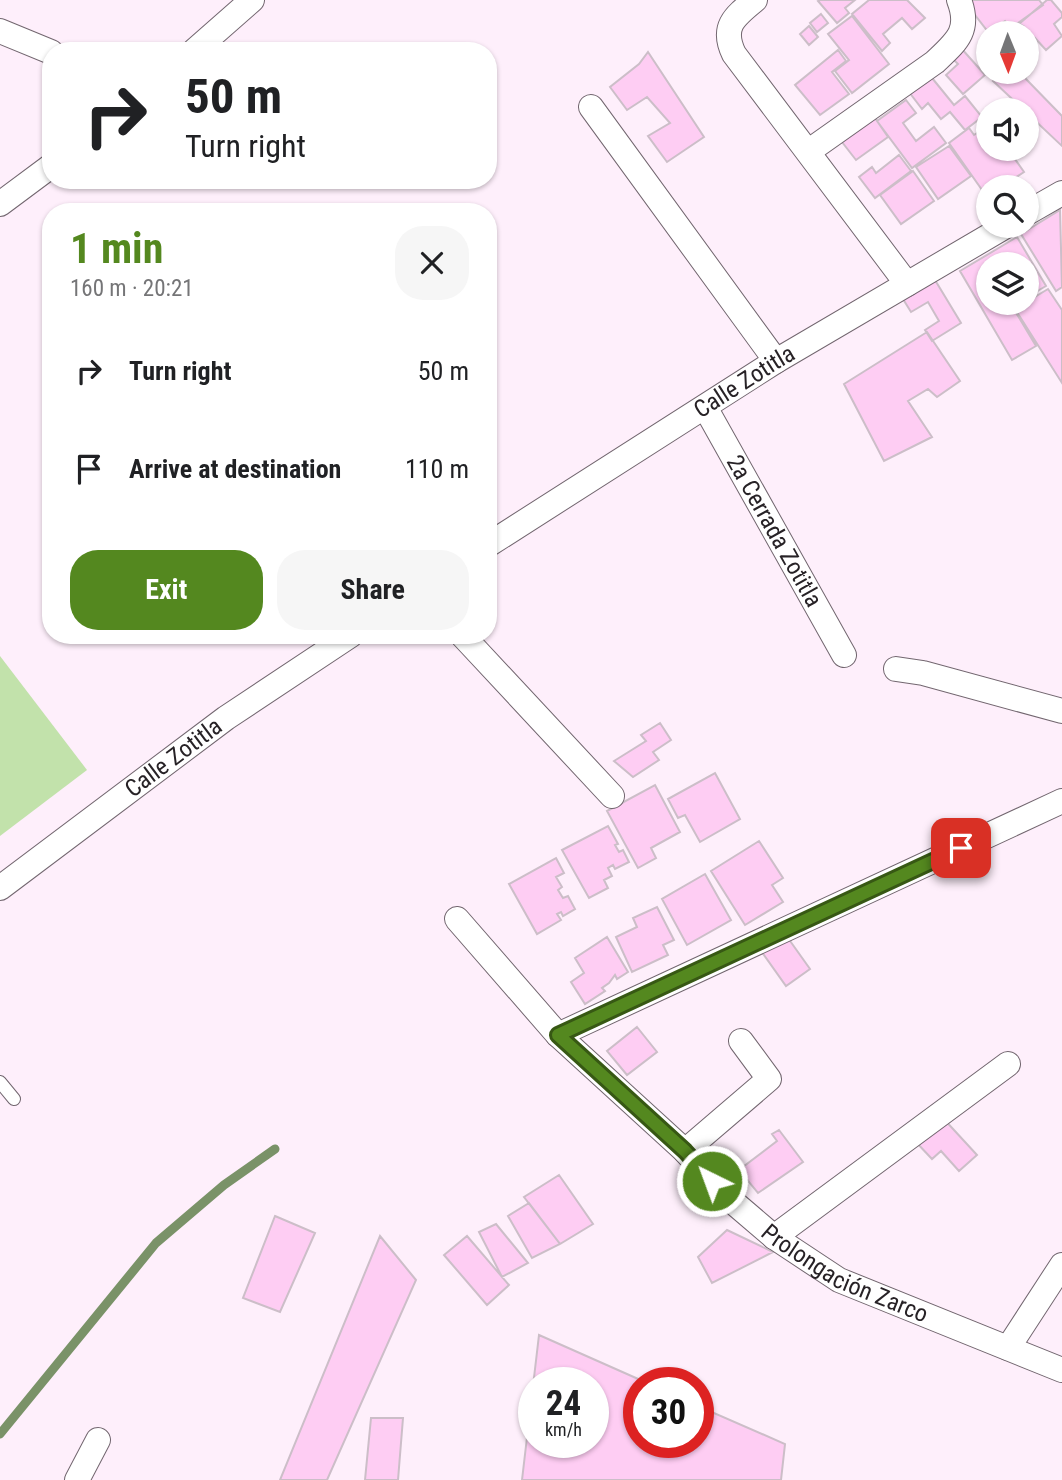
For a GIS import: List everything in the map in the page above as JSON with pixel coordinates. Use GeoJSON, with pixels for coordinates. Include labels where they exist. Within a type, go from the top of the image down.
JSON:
{"type":"FeatureCollection","features":[{"type":"Feature","properties":{"kind":"street"},"geometry":{"type":"LineString","coordinates":[[204,42],[252,0]]}},
{"type":"Feature","properties":{"kind":"street"},"geometry":{"type":"LineString","coordinates":[[755,0],[736,15],[729,27],[728,42],[734,54],[906,284]]}},
{"type":"Feature","properties":{"kind":"street"},"geometry":{"type":"LineString","coordinates":[[809,151],[935,62],[952,45],[963,30],[963,12],[959,0]]}},
{"type":"Feature","properties":{"kind":"street"},"geometry":{"type":"LineString","coordinates":[[0,31],[42,48]]}},
{"type":"Feature","properties":{"kind":"street"},"geometry":{"type":"LineString","coordinates":[[591,107],[776,361]]}},
{"type":"Feature","properties":{"kind":"street"},"geometry":{"type":"LineString","coordinates":[[0,204],[42,173]]}},
{"type":"Feature","properties":{"kind":"street"},"geometry":{"type":"LineString","coordinates":[[1039,206],[1062,193]]}},
{"type":"Feature","properties":{"kind":"street","name":"Calle Zotitla"},"geometry":{"type":"LineString","coordinates":[[497,539],[776,361],[985,238]]}},
{"type":"Feature","properties":{"kind":"street","name":"2a Cerrada Zotitla"},"geometry":{"type":"LineString","coordinates":[[705,407],[844,655]]}},
{"type":"Feature","properties":{"kind":"street","name":"Calle Zotitla"},"geometry":{"type":"LineString","coordinates":[[0,888],[226,718],[337,644]]}},
{"type":"Feature","properties":{"kind":"street"},"geometry":{"type":"LineString","coordinates":[[470,644],[612,796]]}},
{"type":"Feature","properties":{"kind":"street"},"geometry":{"type":"LineString","coordinates":[[896,669],[923,673],[1062,711]]}},
{"type":"Feature","properties":{"kind":"street"},"geometry":{"type":"LineString","coordinates":[[558,1035],[1062,801]]}},
{"type":"Feature","properties":{"kind":"street","name":"Prolongación Zarco"},"geometry":{"type":"LineString","coordinates":[[457,919],[558,1035],[685,1151],[726,1196],[774,1237],[839,1280],[1062,1370]]}},
{"type":"Feature","properties":{"kind":"street"},"geometry":{"type":"LineString","coordinates":[[685,1151],[769,1079],[741,1041]]}},
{"type":"Feature","properties":{"kind":"street"},"geometry":{"type":"LineString","coordinates":[[774,1237],[1008,1064]]}},
{"type":"Feature","properties":{"kind":"street"},"geometry":{"type":"LineString","coordinates":[[1008,1348],[1062,1265]]}},
{"type":"Feature","properties":{"kind":"street"},"geometry":{"type":"LineString","coordinates":[[77,1480],[98,1440]]}},
{"type":"Feature","properties":{"kind":"lane"},"geometry":{"type":"LineString","coordinates":[[0,1082],[13,1099]]}},
{"type":"Feature","properties":{"kind":"green space"},"geometry":{"type":"Polygon","coordinates":[[[0,656],[87,770],[0,836],[0,656]]]}},
{"type":"Feature","properties":{"kind":"building"},"geometry":{"type":"Polygon","coordinates":[[[855,0],[845,8],[849,13],[837,23],[818,1],[855,0]]]}},
{"type":"Feature","properties":{"kind":"building"},"geometry":{"type":"Polygon","coordinates":[[[869,0],[907,0],[925,18],[912,29],[902,18],[883,34],[890,43],[882,51],[852,14],[869,0]]]}},
{"type":"Feature","properties":{"kind":"building"},"geometry":{"type":"Polygon","coordinates":[[[1039,0],[1043,5],[1021,21],[980,21],[965,2],[1039,0]]]}},
{"type":"Feature","properties":{"kind":"building"},"geometry":{"type":"Polygon","coordinates":[[[1047,0],[1051,0],[1062,13],[1062,17],[1054,24],[1062,36],[1046,50],[1040,43],[1040,21],[1022,21],[1047,0]]]}},
{"type":"Feature","properties":{"kind":"building"},"geometry":{"type":"Polygon","coordinates":[[[821,14],[828,23],[817,32],[810,23],[821,14]]]}},
{"type":"Feature","properties":{"kind":"building"},"geometry":{"type":"Polygon","coordinates":[[[852,16],[889,64],[852,93],[835,71],[849,60],[828,34],[852,16]]]}},
{"type":"Feature","properties":{"kind":"building"},"geometry":{"type":"Polygon","coordinates":[[[809,26],[818,37],[809,45],[800,34],[809,26]]]}},
{"type":"Feature","properties":{"kind":"building"},"geometry":{"type":"Polygon","coordinates":[[[961,48],[976,65],[976,83],[963,94],[946,75],[958,64],[951,57],[961,48]]]}},
{"type":"Feature","properties":{"kind":"building"},"geometry":{"type":"Polygon","coordinates":[[[838,50],[846,61],[832,72],[849,94],[820,115],[795,85],[838,50]]]}},
{"type":"Feature","properties":{"kind":"building"},"geometry":{"type":"Polygon","coordinates":[[[648,52],[704,137],[667,162],[648,136],[670,123],[647,97],[627,110],[610,87],[639,64],[648,52]]]}},
{"type":"Feature","properties":{"kind":"building"},"geometry":{"type":"Polygon","coordinates":[[[928,73],[954,105],[965,96],[976,110],[976,122],[965,130],[950,112],[941,119],[928,103],[922,109],[906,88],[928,73]]]}},
{"type":"Feature","properties":{"kind":"building"},"geometry":{"type":"Polygon","coordinates":[[[996,84],[1031,84],[1062,116],[1062,146],[1039,124],[1039,98],[1011,98],[996,84]]]}},
{"type":"Feature","properties":{"kind":"building"},"geometry":{"type":"Polygon","coordinates":[[[906,100],[916,113],[903,123],[916,141],[934,127],[946,143],[912,168],[877,121],[906,100]]]}},
{"type":"Feature","properties":{"kind":"building"},"geometry":{"type":"Polygon","coordinates":[[[875,118],[888,137],[856,160],[842,142],[875,118]]]}},
{"type":"Feature","properties":{"kind":"building"},"geometry":{"type":"Polygon","coordinates":[[[969,128],[974,135],[976,134],[976,161],[1016,161],[1024,172],[1019,175],[976,175],[976,181],[949,143],[969,128]]]}},
{"type":"Feature","properties":{"kind":"building"},"geometry":{"type":"Polygon","coordinates":[[[949,146],[971,176],[938,199],[916,167],[949,146]]]}},
{"type":"Feature","properties":{"kind":"building"},"geometry":{"type":"Polygon","coordinates":[[[899,155],[911,171],[875,198],[859,177],[872,167],[876,173],[899,155]]]}},
{"type":"Feature","properties":{"kind":"building"},"geometry":{"type":"Polygon","coordinates":[[[913,171],[934,201],[901,224],[880,195],[913,171]]]}},
{"type":"Feature","properties":{"kind":"building"},"geometry":{"type":"Polygon","coordinates":[[[1060,210],[1062,287],[1056,291],[1039,263],[1039,252],[1032,252],[1023,238],[1039,238],[1039,223],[1060,210]]]}},
{"type":"Feature","properties":{"kind":"building"},"geometry":{"type":"Polygon","coordinates":[[[1018,238],[1026,252],[992,252],[1018,238]]]}},
{"type":"Feature","properties":{"kind":"building"},"geometry":{"type":"Polygon","coordinates":[[[976,261],[976,298],[960,271],[976,261]]]}},
{"type":"Feature","properties":{"kind":"building"},"geometry":{"type":"Polygon","coordinates":[[[1039,274],[1046,286],[1039,290],[1039,274]]]}},
{"type":"Feature","properties":{"kind":"building"},"geometry":{"type":"Polygon","coordinates":[[[935,280],[961,323],[932,341],[925,330],[939,321],[928,302],[911,312],[903,299],[935,280]]]}},
{"type":"Feature","properties":{"kind":"building"},"geometry":{"type":"Polygon","coordinates":[[[1048,289],[1062,310],[1062,383],[1019,315],[1039,315],[1039,294],[1048,289]]]}},
{"type":"Feature","properties":{"kind":"building"},"geometry":{"type":"Polygon","coordinates":[[[986,315],[1017,315],[1036,346],[1012,360],[986,315]]]}},
{"type":"Feature","properties":{"kind":"building"},"geometry":{"type":"Polygon","coordinates":[[[927,332],[960,381],[937,397],[928,389],[908,401],[932,437],[884,461],[844,384],[927,332]]]}},
{"type":"Feature","properties":{"kind":"building"},"geometry":{"type":"Polygon","coordinates":[[[660,723],[671,740],[653,752],[659,760],[633,777],[614,761],[646,741],[641,735],[660,723]]]}},
{"type":"Feature","properties":{"kind":"building"},"geometry":{"type":"Polygon","coordinates":[[[715,773],[740,819],[700,842],[685,815],[678,818],[668,799],[715,773]]]}},
{"type":"Feature","properties":{"kind":"building"},"geometry":{"type":"Polygon","coordinates":[[[655,785],[680,832],[651,848],[656,858],[638,868],[607,811],[655,785]]]}},
{"type":"Feature","properties":{"kind":"building"},"geometry":{"type":"Polygon","coordinates":[[[608,826],[618,844],[615,845],[619,852],[623,850],[629,862],[615,869],[613,865],[608,868],[612,876],[604,880],[608,888],[589,898],[562,850],[608,826]]]}},
{"type":"Feature","properties":{"kind":"building"},"geometry":{"type":"Polygon","coordinates":[[[759,841],[783,878],[772,885],[783,902],[745,925],[711,871],[759,841]]]}},
{"type":"Feature","properties":{"kind":"building"},"geometry":{"type":"Polygon","coordinates":[[[556,858],[564,873],[556,877],[562,887],[558,890],[563,898],[568,896],[575,909],[563,916],[561,912],[557,914],[561,920],[537,934],[509,884],[556,858]]]}},
{"type":"Feature","properties":{"kind":"building"},"geometry":{"type":"Polygon","coordinates":[[[705,874],[731,920],[687,945],[662,899],[705,874]]]}},
{"type":"Feature","properties":{"kind":"building"},"geometry":{"type":"Polygon","coordinates":[[[657,907],[674,940],[663,945],[668,955],[632,972],[616,937],[637,927],[633,918],[657,907]]]}},
{"type":"Feature","properties":{"kind":"building"},"geometry":{"type":"Polygon","coordinates":[[[783,931],[810,969],[786,986],[759,948],[783,931]]]}},
{"type":"Feature","properties":{"kind":"building"},"geometry":{"type":"Polygon","coordinates":[[[607,937],[628,972],[617,979],[615,975],[602,988],[605,991],[585,1004],[571,982],[584,973],[575,958],[607,937]]]}},
{"type":"Feature","properties":{"kind":"building"},"geometry":{"type":"Polygon","coordinates":[[[637,1027],[657,1052],[627,1075],[607,1051],[637,1027]]]}},
{"type":"Feature","properties":{"kind":"building"},"geometry":{"type":"Polygon","coordinates":[[[942,1117],[977,1155],[959,1171],[941,1151],[932,1159],[915,1141],[942,1117]]]}},
{"type":"Feature","properties":{"kind":"building"},"geometry":{"type":"Polygon","coordinates":[[[779,1130],[803,1162],[758,1193],[739,1170],[777,1141],[772,1134],[779,1130]]]}},
{"type":"Feature","properties":{"kind":"building"},"geometry":{"type":"Polygon","coordinates":[[[559,1175],[593,1224],[560,1244],[524,1197],[559,1175]]]}},
{"type":"Feature","properties":{"kind":"building"},"geometry":{"type":"Polygon","coordinates":[[[529,1203],[560,1244],[532,1258],[508,1216],[529,1203]]]}},
{"type":"Feature","properties":{"kind":"building"},"geometry":{"type":"Polygon","coordinates":[[[275,1216],[315,1233],[280,1312],[243,1298],[275,1216]]]}},
{"type":"Feature","properties":{"kind":"building"},"geometry":{"type":"Polygon","coordinates":[[[496,1224],[528,1263],[502,1277],[479,1232],[496,1224]]]}},
{"type":"Feature","properties":{"kind":"building"},"geometry":{"type":"Polygon","coordinates":[[[727,1230],[773,1252],[712,1283],[698,1257],[727,1230]]]}},
{"type":"Feature","properties":{"kind":"building"},"geometry":{"type":"Polygon","coordinates":[[[380,1236],[416,1280],[327,1480],[280,1480],[380,1236]]]}},
{"type":"Feature","properties":{"kind":"building"},"geometry":{"type":"Polygon","coordinates":[[[467,1236],[509,1285],[487,1305],[444,1255],[467,1236]]]}},
{"type":"Feature","properties":{"kind":"building"},"geometry":{"type":"Polygon","coordinates":[[[539,1335],[623,1372],[623,1458],[714,1458],[714,1413],[785,1444],[781,1480],[522,1480],[525,1458],[609,1458],[609,1367],[535,1367],[539,1335]]]}},
{"type":"Feature","properties":{"kind":"building"},"geometry":{"type":"Polygon","coordinates":[[[371,1418],[403,1418],[398,1480],[365,1480],[371,1418]]]}},
{"type":"Feature","properties":{"kind":"waterway"},"geometry":{"type":"LineString","coordinates":[[0,1434],[156,1243],[224,1185],[275,1149]]}},
{"type":"Feature","properties":{"kind":"route"},"geometry":{"type":"LineString","coordinates":[[712,1181],[685,1151],[558,1035],[961,848]]}}]}
